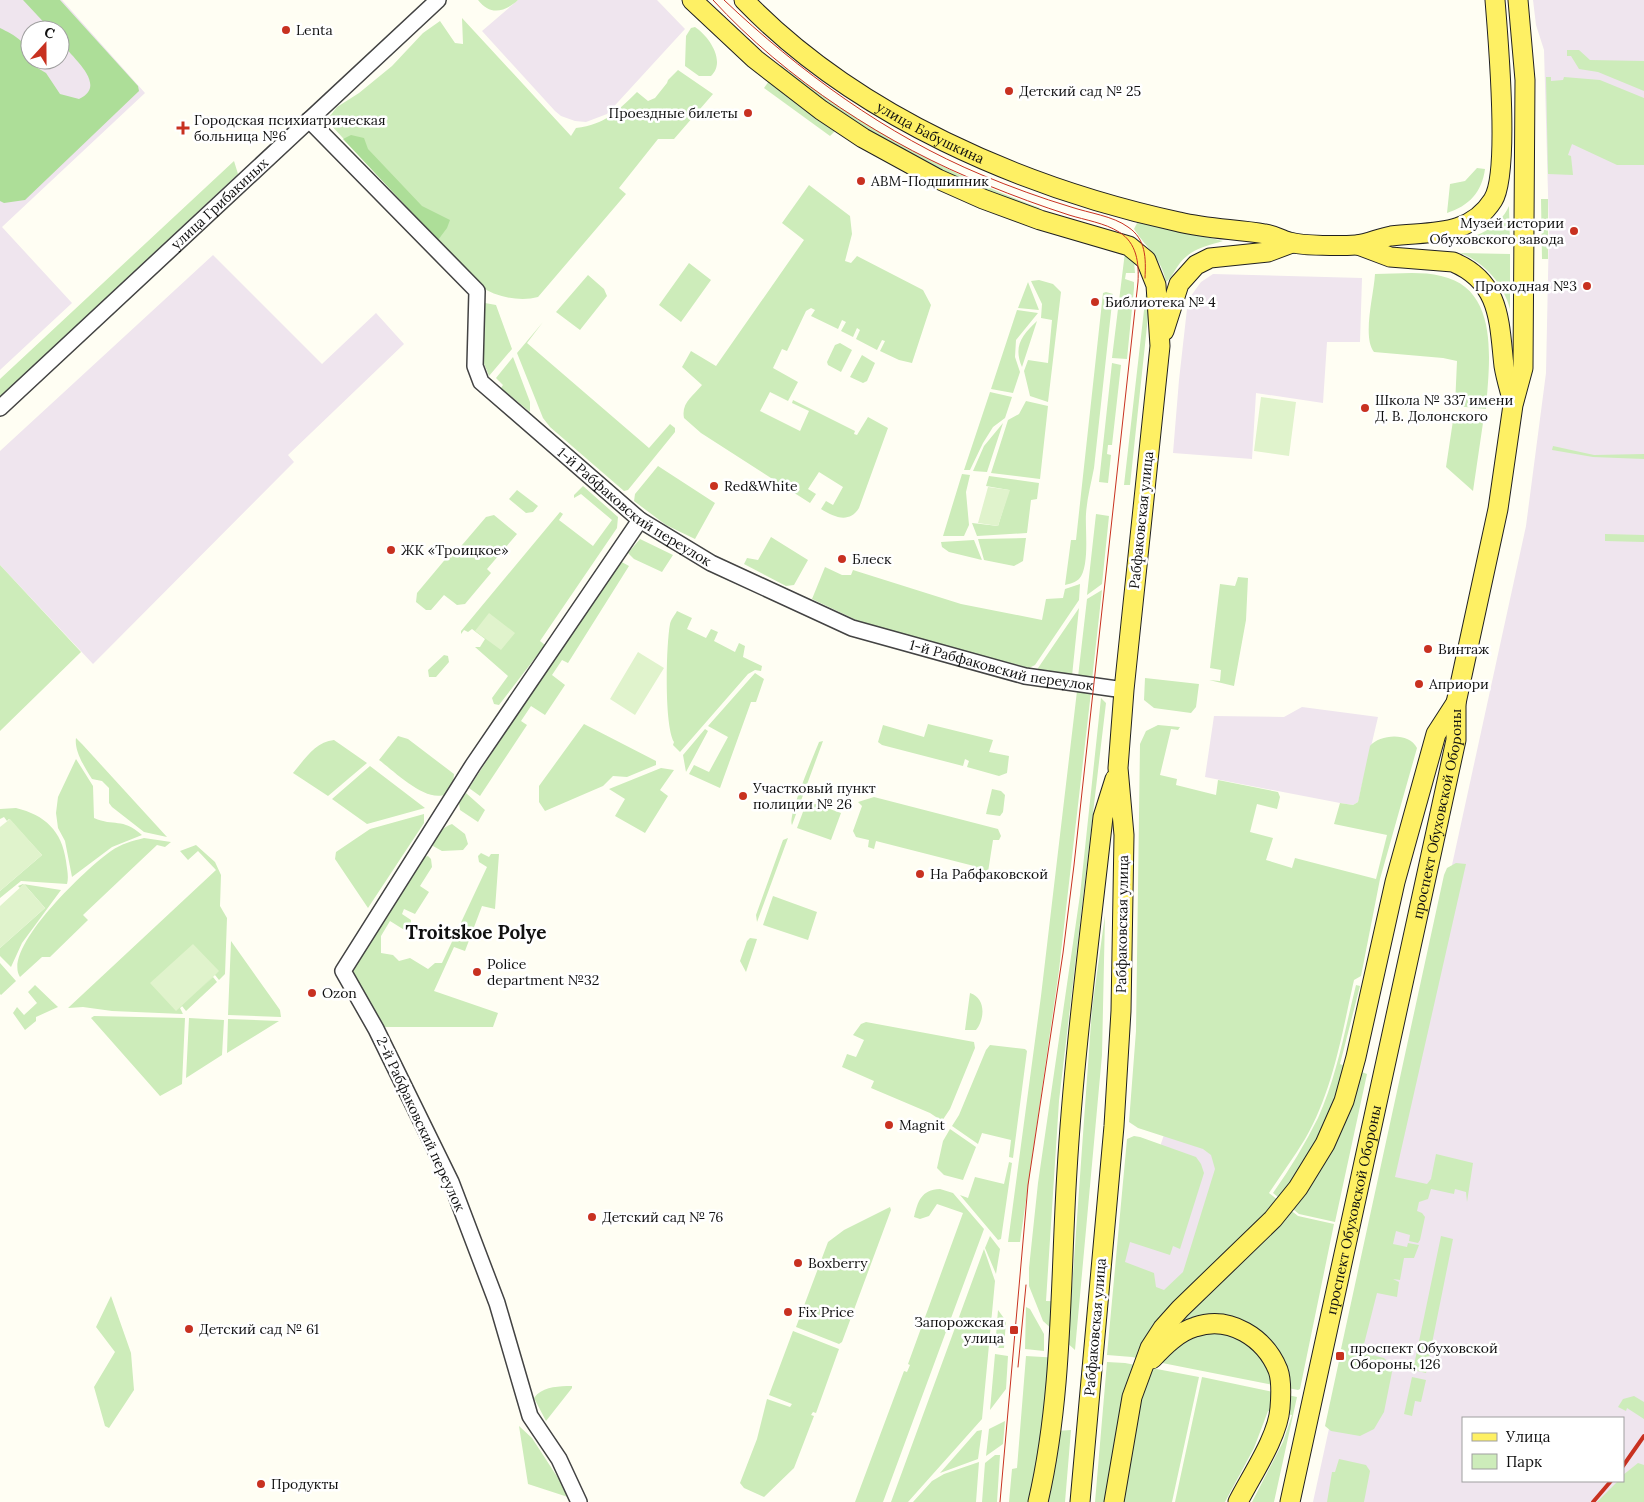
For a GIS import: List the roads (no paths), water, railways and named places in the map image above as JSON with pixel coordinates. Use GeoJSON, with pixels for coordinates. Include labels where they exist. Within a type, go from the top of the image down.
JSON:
{"type":"FeatureCollection","features":[{"type":"Feature","properties":{"kind":"main road","name":"Рабфаковская улица"},"geometry":{"type":"LineString","coordinates":[[692,0],[732,39],[787,85],[854,132],[896,157],[938,179],[1001,206],[1076,232],[1113,240],[1134,249],[1146,260],[1152,270],[1158,302],[1160,346],[1124,690],[1118,768],[1124,835],[1121,1011],[1114,1126],[1080,1502]]}},
{"type":"Feature","properties":{"kind":"main road","name":"улица Бабушкина"},"geometry":{"type":"LineString","coordinates":[[744,0],[788,40],[878,104],[929,134],[982,160],[1045,184],[1132,211],[1217,229],[1269,234],[1292,243],[1358,245],[1391,236],[1444,232],[1477,217],[1495,197],[1499,185],[1501,148],[1499,47]]}},
{"type":"Feature","properties":{"kind":"main road"},"geometry":{"type":"LineString","coordinates":[[1496,0],[1499,47]]}},
{"type":"Feature","properties":{"kind":"main road","name":"проспект Обуховской Обороны"},"geometry":{"type":"LineString","coordinates":[[1290,1502],[1456,740],[1456,703],[1498,509],[1513,404],[1523,368],[1525,80],[1518,0]]}},
{"type":"Feature","properties":{"kind":"main road","name":"улица Бабушкина"},"geometry":{"type":"LineString","coordinates":[[1176,290],[1190,270],[1205,260],[1268,252],[1292,243]]}},
{"type":"Feature","properties":{"kind":"main road","name":"улица Бабушкина"},"geometry":{"type":"LineString","coordinates":[[1358,245],[1390,257],[1453,262],[1462,266],[1478,279],[1491,295],[1500,317],[1504,366],[1513,404]]}},
{"type":"Feature","properties":{"kind":"main road","name":"Рабфаковская улица"},"geometry":{"type":"LineString","coordinates":[[1160,346],[1176,290]]}},
{"type":"Feature","properties":{"kind":"main road"},"geometry":{"type":"LineString","coordinates":[[1114,1502],[1125,1433],[1139,1374],[1150,1348],[1163,1328],[1272,1219],[1298,1188],[1326,1144],[1344,1100],[1356,1058],[1395,882],[1436,734],[1456,703]]}},
{"type":"Feature","properties":{"kind":"main road"},"geometry":{"type":"LineString","coordinates":[[1038,1502],[1047,1466],[1053,1407],[1075,1064],[1103,817],[1118,768]]}},
{"type":"Feature","properties":{"kind":"main road"},"geometry":{"type":"LineString","coordinates":[[1139,1374],[1163,1346],[1194,1327],[1210,1324],[1227,1325],[1256,1339],[1265,1348],[1278,1371],[1281,1388],[1280,1410],[1272,1434],[1238,1502]]}},
{"type":"Feature","properties":{"kind":"street","name":"улица Грибакиных"},"geometry":{"type":"LineString","coordinates":[[0,408],[438,0]]}},
{"type":"Feature","properties":{"kind":"street"},"geometry":{"type":"LineString","coordinates":[[1499,47],[1523,44]]}},
{"type":"Feature","properties":{"kind":"street","name":"1-й Рабфаковский переулок"},"geometry":{"type":"LineString","coordinates":[[309,120],[477,291],[475,366],[481,382],[640,520],[712,563],[852,628],[1025,676],[1124,690]]}},
{"type":"Feature","properties":{"kind":"street","name":"2-й Рабфаковский переулок"},"geometry":{"type":"LineString","coordinates":[[579,1502],[559,1459],[530,1416],[496,1303],[451,1182],[376,1029],[344,971],[473,765],[640,520]]}},
{"type":"Feature","properties":{"kind":"tram line"},"geometry":{"type":"LineString","coordinates":[[713,0],[772,57],[840,108],[876,130],[913,151],[987,185],[1048,208],[1113,229],[1130,242],[1136,254],[1138,282],[1074,865],[1063,953],[1028,1185],[1000,1502]]}},
{"type":"Feature","properties":{"kind":"tram line"},"geometry":{"type":"LineString","coordinates":[[724,0],[782,52],[813,76],[878,121],[912,141],[946,159],[1026,192],[1122,223],[1134,232],[1142,243],[1145,256],[1145,278]]}},
{"type":"Feature","properties":{"kind":"tram line"},"geometry":{"type":"LineString","coordinates":[[1018,1367],[1026,1285]]}},
{"type":"Feature","properties":{"kind":"railway"},"geometry":{"type":"LineString","coordinates":[[1624,1465],[1644,1436]]}},
{"type":"Feature","properties":{"kind":"railway"},"geometry":{"type":"LineString","coordinates":[[1593,1502],[1610,1482]]}},
{"type":"Feature","properties":{"kind":"place","name":"Lenta"},"geometry":{"type":"Point","coordinates":[286,30]}},
{"type":"Feature","properties":{"kind":"place","name":"Детский сад № 25"},"geometry":{"type":"Point","coordinates":[1009,91]}},
{"type":"Feature","properties":{"kind":"place","name":"Проездные билеты"},"geometry":{"type":"Point","coordinates":[748,113]}},
{"type":"Feature","properties":{"kind":"place","name":"Городская психиатрическая больница №6"},"geometry":{"type":"Point","coordinates":[183,128]}},
{"type":"Feature","properties":{"kind":"place","name":"АВМ-Подшипник"},"geometry":{"type":"Point","coordinates":[861,181]}},
{"type":"Feature","properties":{"kind":"place","name":"Музей истории Обуховского завода"},"geometry":{"type":"Point","coordinates":[1574,231]}},
{"type":"Feature","properties":{"kind":"place","name":"Проходная №3"},"geometry":{"type":"Point","coordinates":[1587,286]}},
{"type":"Feature","properties":{"kind":"place","name":"Библиотека № 4"},"geometry":{"type":"Point","coordinates":[1095,302]}},
{"type":"Feature","properties":{"kind":"place","name":"Школа № 337 имени Д. В. Долонского"},"geometry":{"type":"Point","coordinates":[1365,408]}},
{"type":"Feature","properties":{"kind":"place","name":"Red&White"},"geometry":{"type":"Point","coordinates":[714,486]}},
{"type":"Feature","properties":{"kind":"place","name":"ЖК «Троицкое»"},"geometry":{"type":"Point","coordinates":[391,550]}},
{"type":"Feature","properties":{"kind":"place","name":"Блеск"},"geometry":{"type":"Point","coordinates":[842,559]}},
{"type":"Feature","properties":{"kind":"place","name":"Винтаж"},"geometry":{"type":"Point","coordinates":[1428,649]}},
{"type":"Feature","properties":{"kind":"place","name":"Априори"},"geometry":{"type":"Point","coordinates":[1419,684]}},
{"type":"Feature","properties":{"kind":"place","name":"Участковый пункт полиции № 26"},"geometry":{"type":"Point","coordinates":[743,796]}},
{"type":"Feature","properties":{"kind":"place","name":"На Рабфаковской"},"geometry":{"type":"Point","coordinates":[920,874]}},
{"type":"Feature","properties":{"kind":"place","name":"Police department №32"},"geometry":{"type":"Point","coordinates":[477,972]}},
{"type":"Feature","properties":{"kind":"place","name":"Ozon"},"geometry":{"type":"Point","coordinates":[312,993]}},
{"type":"Feature","properties":{"kind":"place","name":"Magnit"},"geometry":{"type":"Point","coordinates":[889,1125]}},
{"type":"Feature","properties":{"kind":"place","name":"Детский сад № 76"},"geometry":{"type":"Point","coordinates":[592,1217]}},
{"type":"Feature","properties":{"kind":"place","name":"Boxberry"},"geometry":{"type":"Point","coordinates":[798,1263]}},
{"type":"Feature","properties":{"kind":"place","name":"Fix Price"},"geometry":{"type":"Point","coordinates":[788,1312]}},
{"type":"Feature","properties":{"kind":"place","name":"Детский сад № 61"},"geometry":{"type":"Point","coordinates":[189,1329]}},
{"type":"Feature","properties":{"kind":"place","name":"Запорожская улица"},"geometry":{"type":"Point","coordinates":[1014,1330]}},
{"type":"Feature","properties":{"kind":"place","name":"проспект Обуховской Обороны, 126"},"geometry":{"type":"Point","coordinates":[1340,1356]}},
{"type":"Feature","properties":{"kind":"place","name":"Продукты"},"geometry":{"type":"Point","coordinates":[261,1484]}},
{"type":"Feature","properties":{"kind":"district","name":"Troitskoe Polye"},"geometry":{"type":"Point","coordinates":[476,932]}}]}
